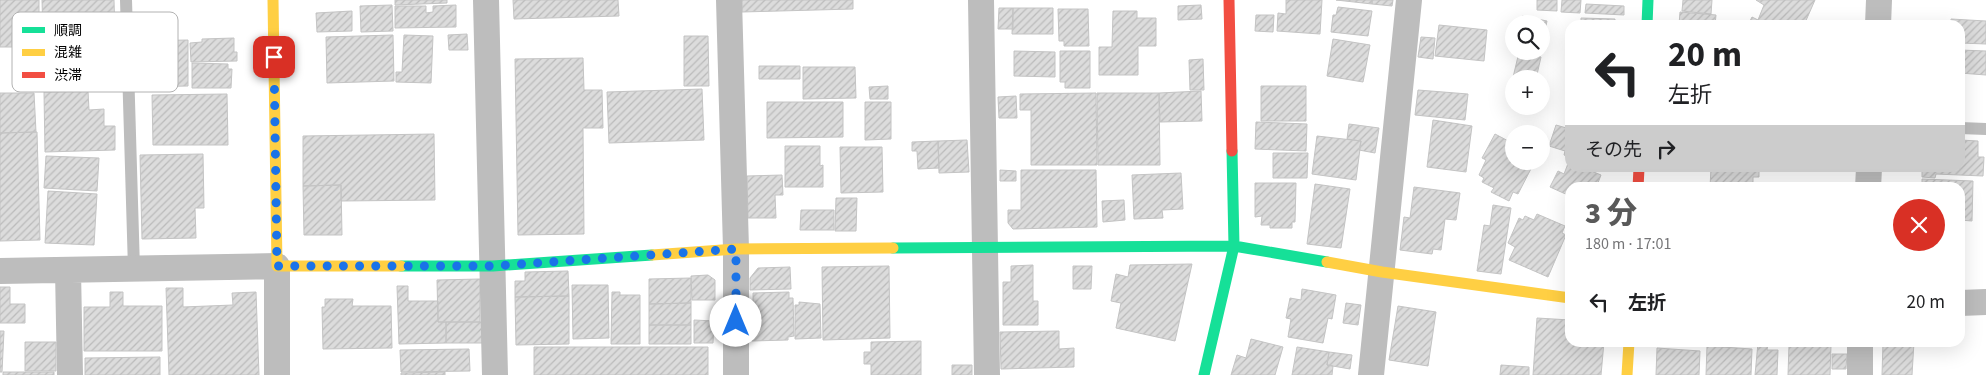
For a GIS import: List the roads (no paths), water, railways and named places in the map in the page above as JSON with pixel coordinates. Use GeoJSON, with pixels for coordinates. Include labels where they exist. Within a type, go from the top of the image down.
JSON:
{"type":"FeatureCollection","features":[{"type":"Feature","properties":{"kind":"street"},"geometry":{"type":"LineString","coordinates":[[273,0],[277,375]]}},
{"type":"Feature","properties":{"kind":"street"},"geometry":{"type":"LineString","coordinates":[[486,0],[495,375]]}},
{"type":"Feature","properties":{"kind":"street"},"geometry":{"type":"LineString","coordinates":[[729,0],[736,249],[736,375]]}},
{"type":"Feature","properties":{"kind":"street"},"geometry":{"type":"LineString","coordinates":[[981,0],[987,375]]}},
{"type":"Feature","properties":{"kind":"street"},"geometry":{"type":"LineString","coordinates":[[1204,375],[1234,246],[1229,0]]}},
{"type":"Feature","properties":{"kind":"street"},"geometry":{"type":"LineString","coordinates":[[1370,375],[1409,0]]}},
{"type":"Feature","properties":{"kind":"street"},"geometry":{"type":"LineString","coordinates":[[1647,20],[1648,0]]}},
{"type":"Feature","properties":{"kind":"street"},"geometry":{"type":"LineString","coordinates":[[1878,20],[1879,0]]}},
{"type":"Feature","properties":{"kind":"street"},"geometry":{"type":"LineString","coordinates":[[0,272],[277,266],[493,266],[736,249],[1234,246],[1382,272],[1565,297]]}},
{"type":"Feature","properties":{"kind":"street"},"geometry":{"type":"LineString","coordinates":[[68,270],[70,375]]}},
{"type":"Feature","properties":{"kind":"street"},"geometry":{"type":"LineString","coordinates":[[1965,303],[1986,302]]}},
{"type":"Feature","properties":{"kind":"street"},"geometry":{"type":"LineString","coordinates":[[1627,375],[1629,347]]}},
{"type":"Feature","properties":{"kind":"street"},"geometry":{"type":"LineString","coordinates":[[1860,347],[1860,375]]}},
{"type":"Feature","properties":{"kind":"lane"},"geometry":{"type":"LineString","coordinates":[[129,92],[134,269]]}},
{"type":"Feature","properties":{"kind":"lane"},"geometry":{"type":"LineString","coordinates":[[1965,128],[1986,129]]}}]}
